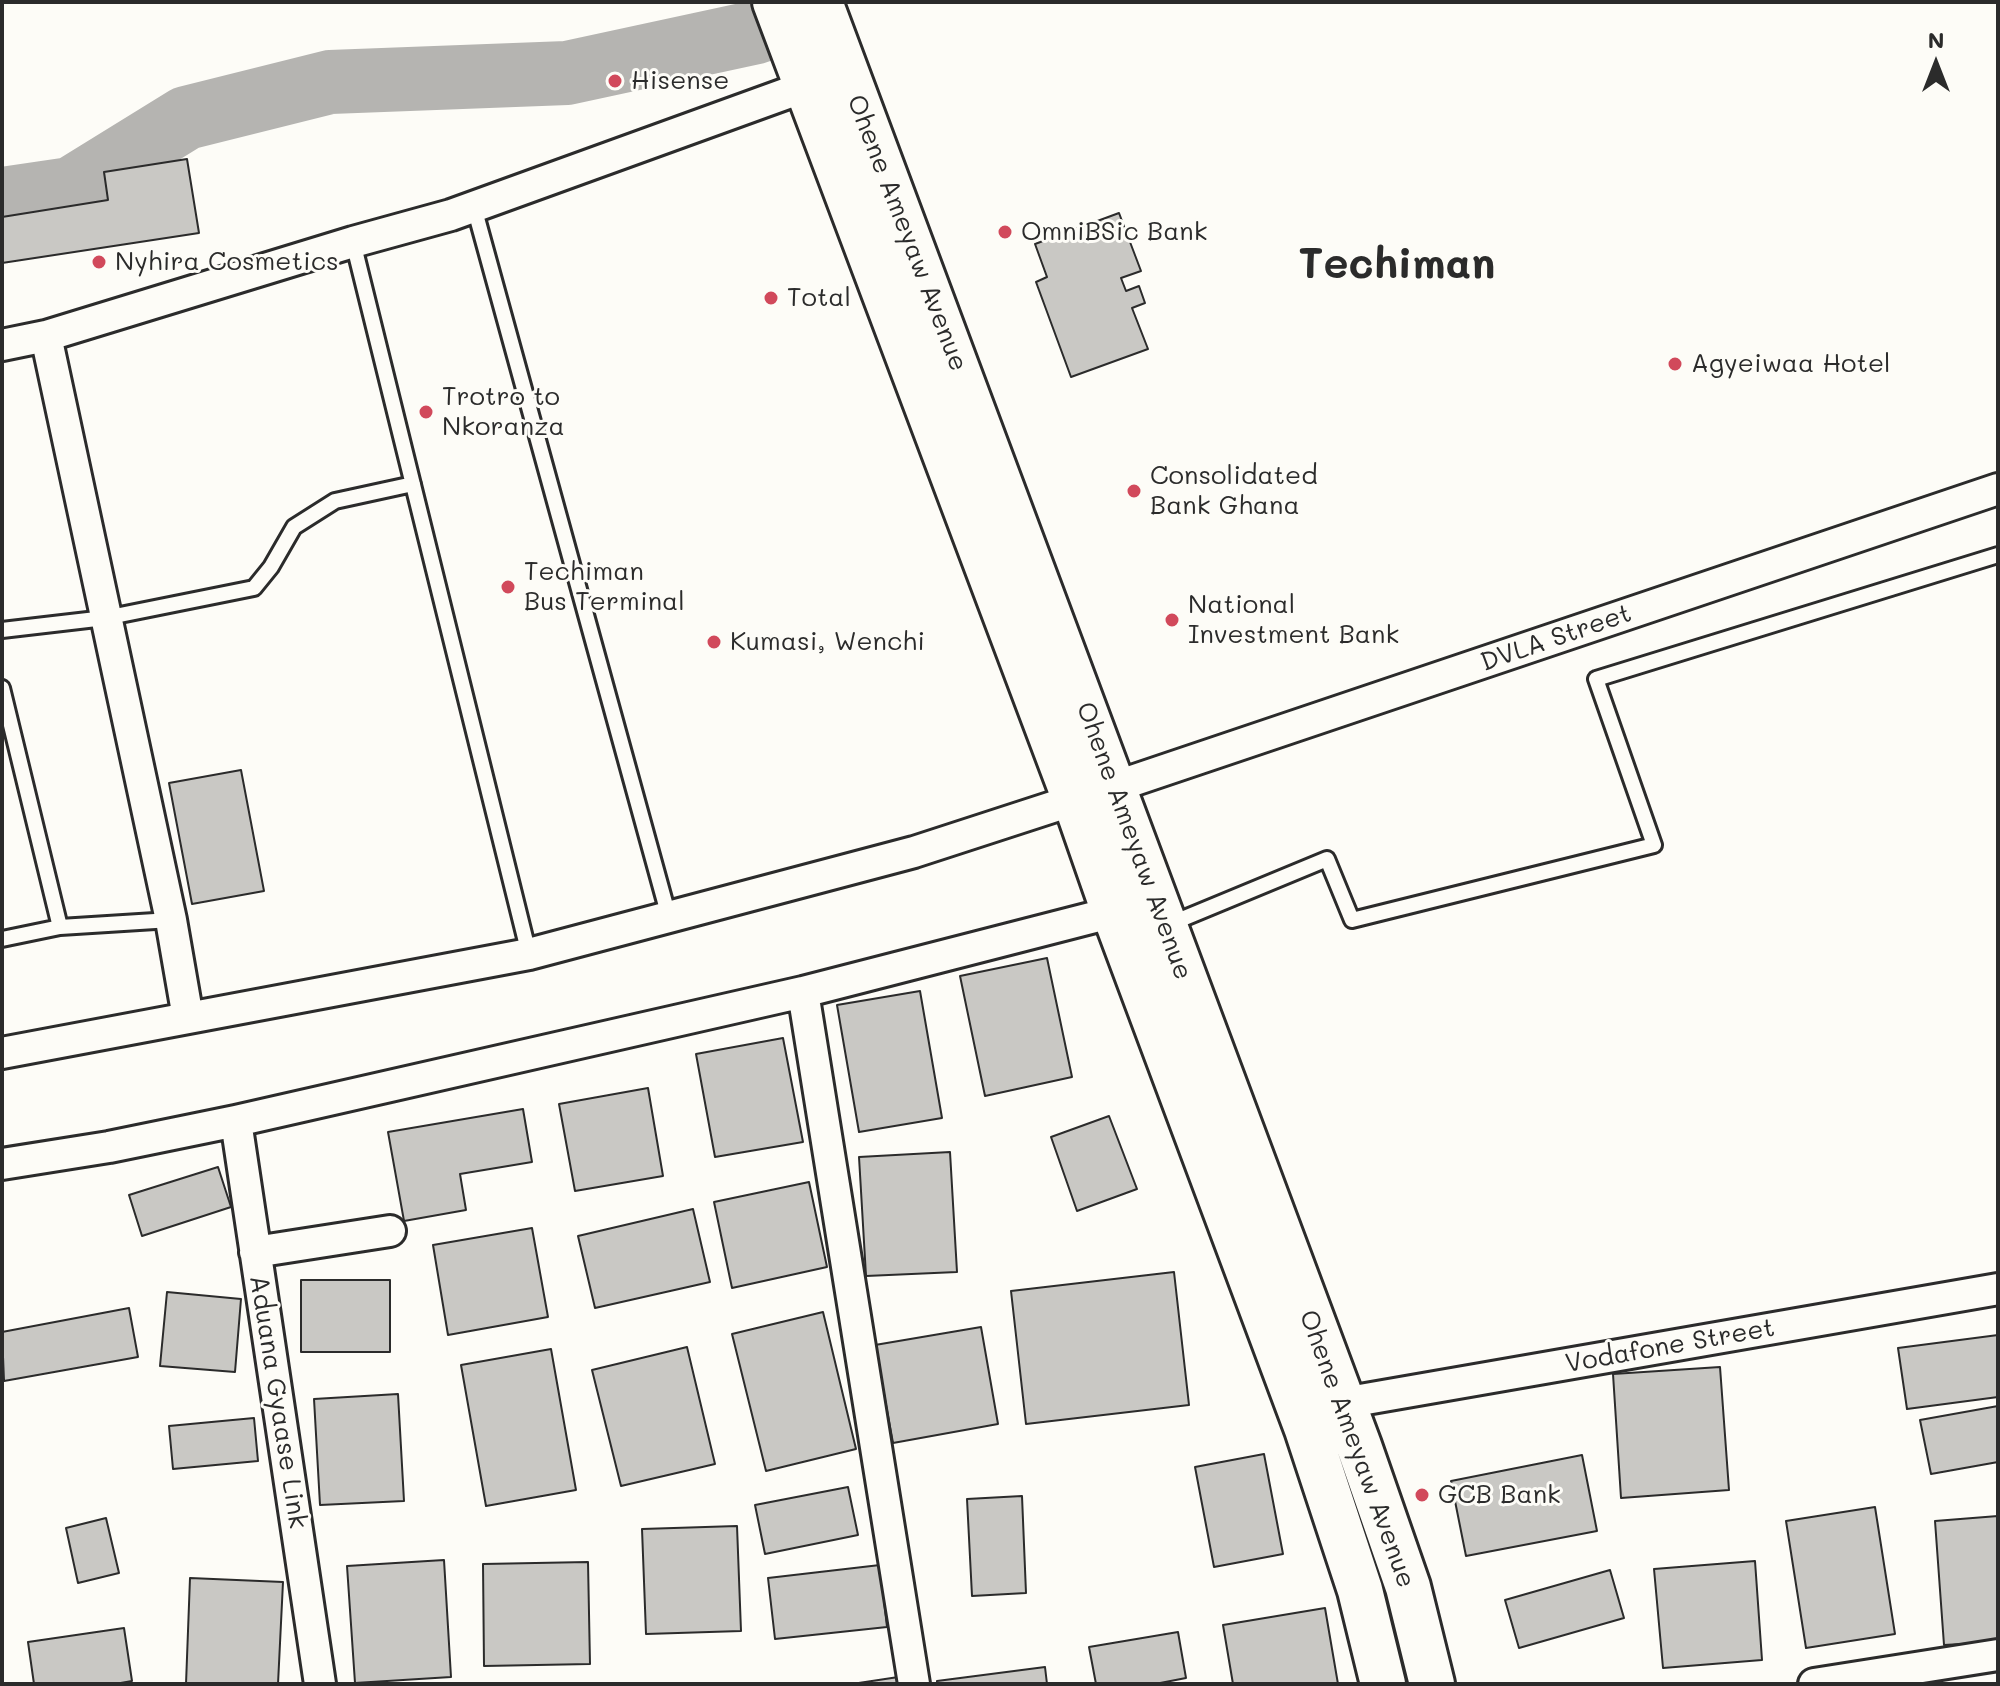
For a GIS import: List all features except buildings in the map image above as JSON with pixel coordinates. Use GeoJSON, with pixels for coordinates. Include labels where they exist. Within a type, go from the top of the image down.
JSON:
{"type":"FeatureCollection","features":[{"type":"Feature","properties":{"kind":"highway","name":"Ohene Ameyaw Avenue"},"geometry":{"type":"LineString","coordinates":[[775,2],[807,86],[871,198],[957,365],[1095,794],[1114,912],[1307,1429],[1360,1590],[1383,1684]]}},
{"type":"Feature","properties":{"kind":"highway","name":"Ohene Ameyaw Avenue"},"geometry":{"type":"LineString","coordinates":[[820,2],[916,376],[1095,794],[1165,926],[1343,1403],[1408,1587],[1432,1684]]}},
{"type":"Feature","properties":{"kind":"highway"},"geometry":{"type":"LineString","coordinates":[[916,376],[957,365]]}},
{"type":"Feature","properties":{"kind":"street"},"geometry":{"type":"LineString","coordinates":[[2,345],[46,336],[474,207],[807,86]]}},
{"type":"Feature","properties":{"kind":"street"},"geometry":{"type":"LineString","coordinates":[[46,336],[171,920],[188,1018]]}},
{"type":"Feature","properties":{"kind":"street","name":"DVLA Street"},"geometry":{"type":"LineString","coordinates":[[2,1053],[529,954],[914,852],[1095,794],[1998,489]]}},
{"type":"Feature","properties":{"kind":"street"},"geometry":{"type":"LineString","coordinates":[[2,1164],[109,1147],[236,1121],[803,992],[1114,912]]}},
{"type":"Feature","properties":{"kind":"street"},"geometry":{"type":"LineString","coordinates":[[803,992],[914,1684]]}},
{"type":"Feature","properties":{"kind":"street","name":"Aduana Gyaase Link"},"geometry":{"type":"LineString","coordinates":[[236,1121],[320,1684]]}},
{"type":"Feature","properties":{"kind":"street"},"geometry":{"type":"LineString","coordinates":[[255,1252],[390,1231]]}},
{"type":"Feature","properties":{"kind":"street","name":"Vodafone Street"},"geometry":{"type":"LineString","coordinates":[[1343,1403],[1998,1289]]}},
{"type":"Feature","properties":{"kind":"street"},"geometry":{"type":"LineString","coordinates":[[1814,1684],[1998,1655]]}},
{"type":"Feature","properties":{"kind":"lane"},"geometry":{"type":"LineString","coordinates":[[474,207],[669,917]]}},
{"type":"Feature","properties":{"kind":"lane"},"geometry":{"type":"LineString","coordinates":[[353,242],[529,954]]}},
{"type":"Feature","properties":{"kind":"lane"},"geometry":{"type":"LineString","coordinates":[[2,630],[105,618],[254,588],[271,567],[294,527],[335,501],[413,484]]}},
{"type":"Feature","properties":{"kind":"lane"},"geometry":{"type":"LineString","coordinates":[[1165,926],[1327,859],[1352,920],[1654,845],[1596,679],[1998,555]]}},
{"type":"Feature","properties":{"kind":"lane"},"geometry":{"type":"LineString","coordinates":[[2,688],[60,927]]}},
{"type":"Feature","properties":{"kind":"lane"},"geometry":{"type":"LineString","coordinates":[[2,939],[60,927],[171,920]]}},
{"type":"Feature","properties":{"kind":"waterway"},"geometry":{"type":"LineString","coordinates":[[2,199],[71,189],[186,118],[330,82],[567,73],[757,32]]}},
{"type":"Feature","properties":{"kind":"place","name":"Hisense"},"geometry":{"type":"Point","coordinates":[615,81]}},
{"type":"Feature","properties":{"kind":"place","name":"OmniBSic Bank"},"geometry":{"type":"Point","coordinates":[1005,232]}},
{"type":"Feature","properties":{"kind":"place","name":"Nyhira Cosmetics"},"geometry":{"type":"Point","coordinates":[99,262]}},
{"type":"Feature","properties":{"kind":"place","name":"Total"},"geometry":{"type":"Point","coordinates":[771,298]}},
{"type":"Feature","properties":{"kind":"place","name":"Agyeiwaa Hotel"},"geometry":{"type":"Point","coordinates":[1675,364]}},
{"type":"Feature","properties":{"kind":"place","name":"Trotro to Nkoranza"},"geometry":{"type":"Point","coordinates":[426,412]}},
{"type":"Feature","properties":{"kind":"place","name":"Consolidated Bank Ghana"},"geometry":{"type":"Point","coordinates":[1134,491]}},
{"type":"Feature","properties":{"kind":"place","name":"Techiman Bus Terminal"},"geometry":{"type":"Point","coordinates":[508,587]}},
{"type":"Feature","properties":{"kind":"place","name":"National Investment Bank"},"geometry":{"type":"Point","coordinates":[1172,620]}},
{"type":"Feature","properties":{"kind":"place","name":"Kumasi, Wenchi"},"geometry":{"type":"Point","coordinates":[714,642]}},
{"type":"Feature","properties":{"kind":"place","name":"GCB Bank"},"geometry":{"type":"Point","coordinates":[1422,1495]}},
{"type":"Feature","properties":{"kind":"district","name":"Techiman"},"geometry":{"type":"Point","coordinates":[1397,265]}}]}
